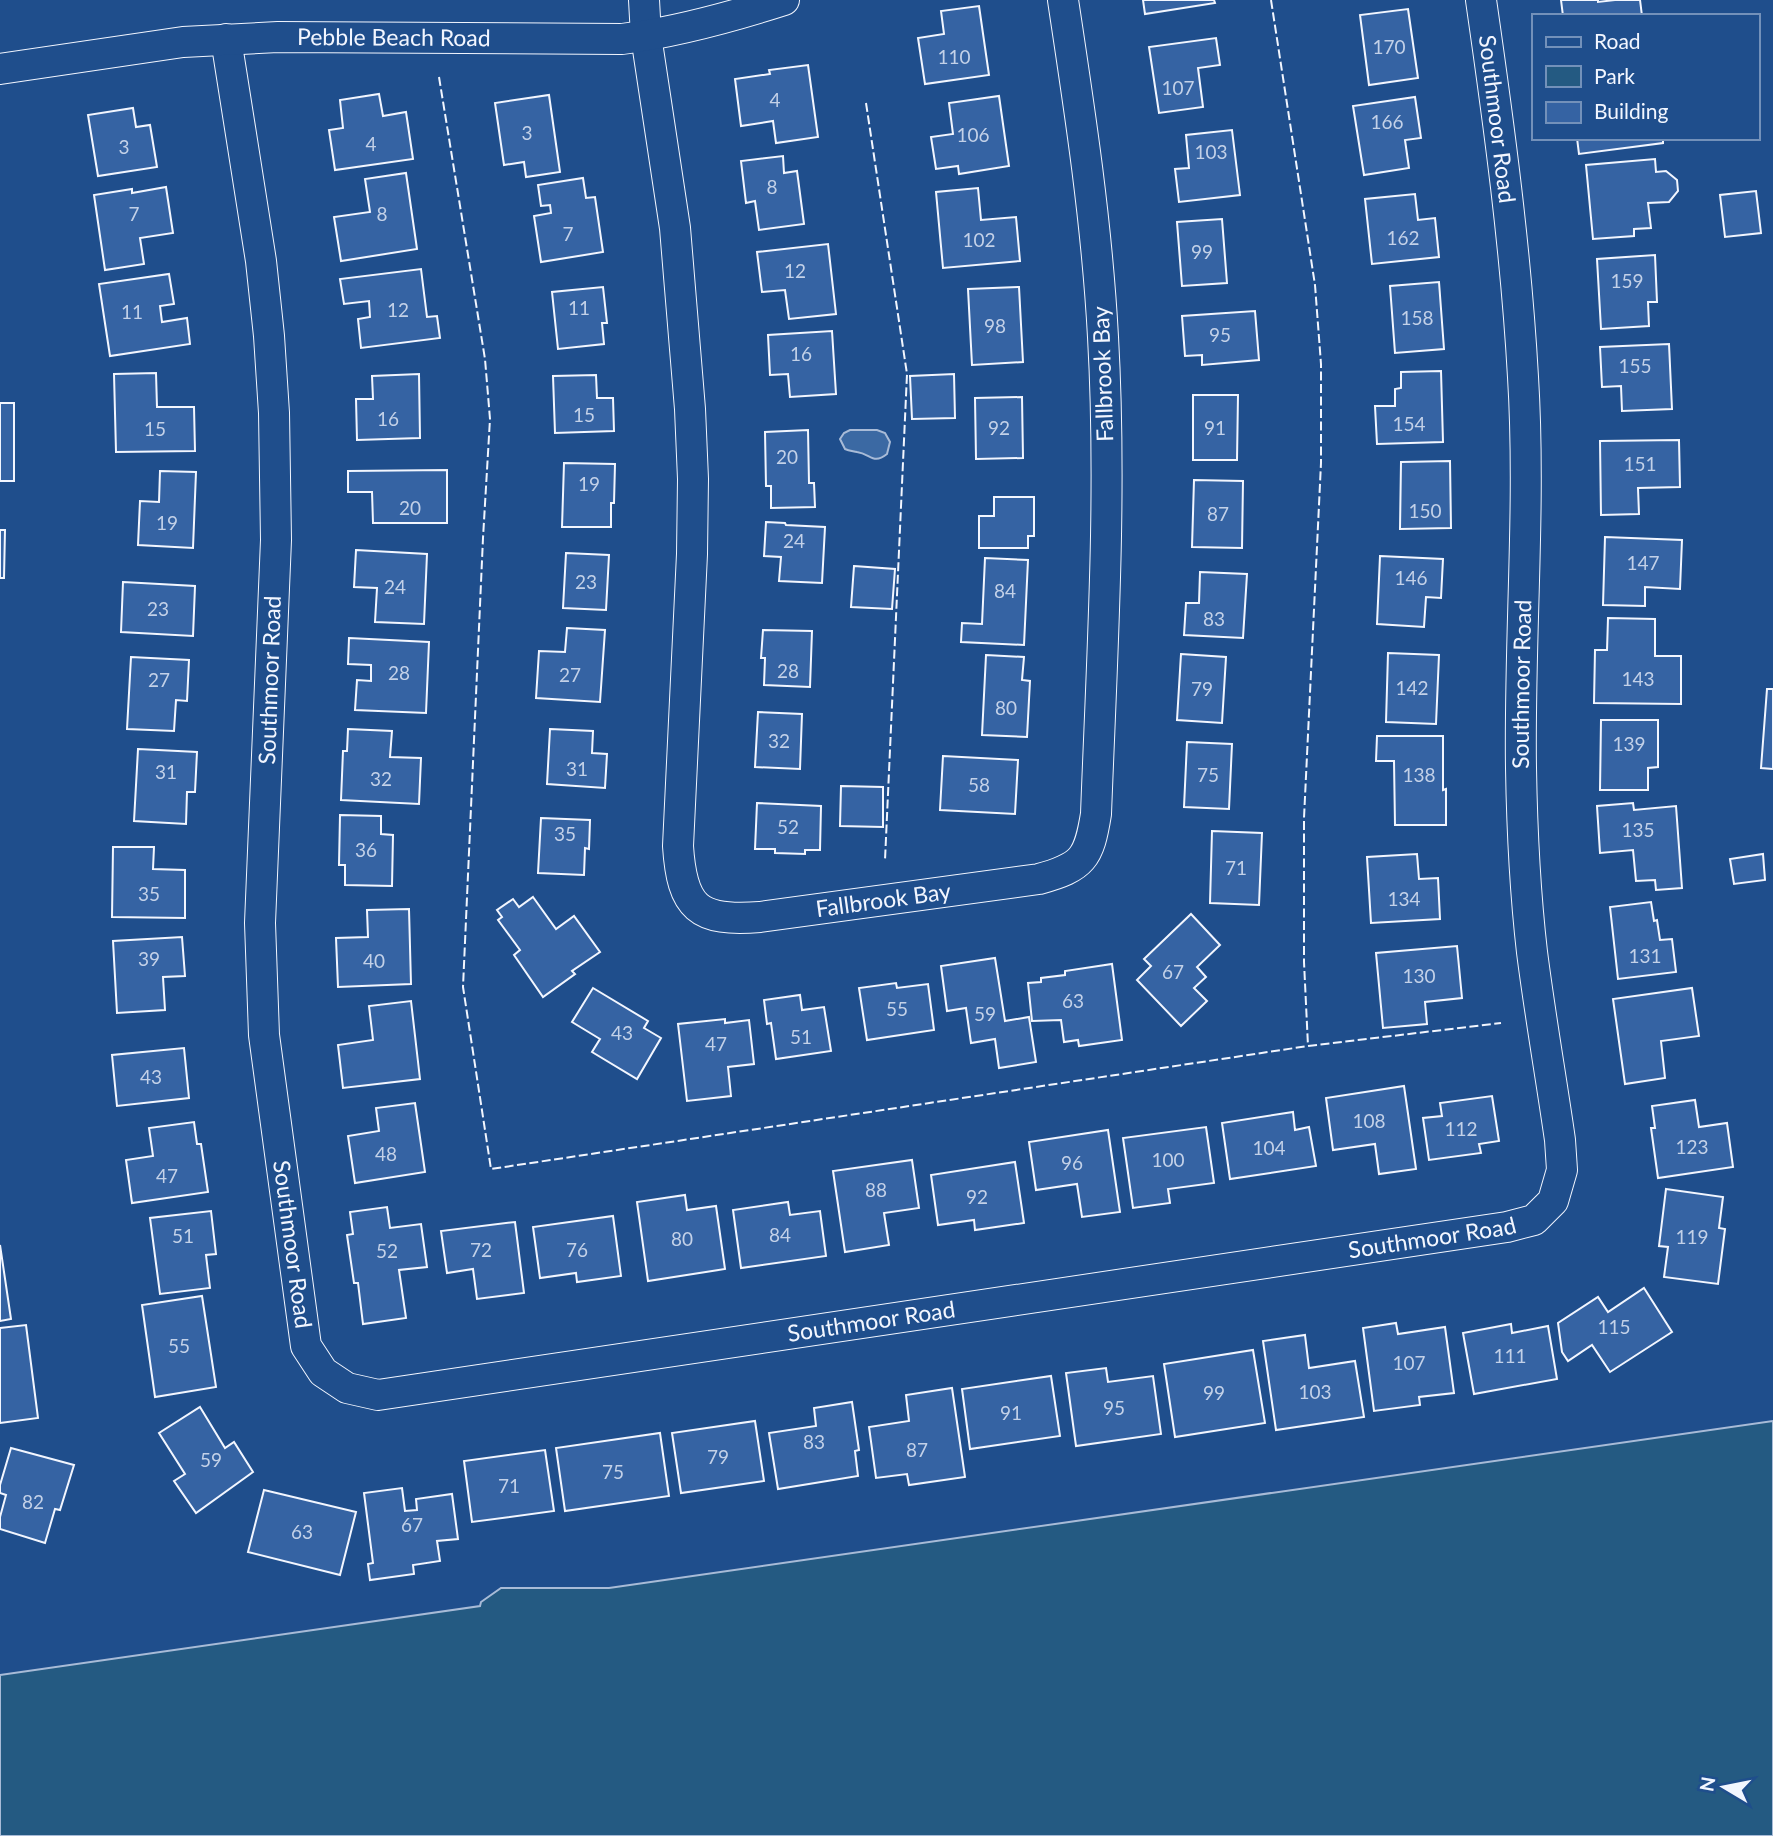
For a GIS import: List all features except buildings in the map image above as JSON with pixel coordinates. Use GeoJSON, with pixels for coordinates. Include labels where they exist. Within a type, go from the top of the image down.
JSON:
{"type":"FeatureCollection","features":[{"type":"Feature","properties":{"kind":"street"},"geometry":{"type":"LineString","coordinates":[[644,0],[646,36]]}},
{"type":"Feature","properties":{"kind":"street","name":"Pebble Beach Road"},"geometry":{"type":"LineString","coordinates":[[0,69],[226,38],[597,40],[646,36],[784,0]]}},
{"type":"Feature","properties":{"kind":"street","name":"Fallbrook Bay"},"geometry":{"type":"LineString","coordinates":[[646,36],[675,228],[691,421],[692,554],[679,869],[683,886],[699,909],[713,916],[736,919],[760,917],[1039,879],[1073,866],[1082,860],[1089,848],[1096,814],[1106,533],[1104,350],[1098,260],[1084,139],[1063,0]]}},
{"type":"Feature","properties":{"kind":"street","name":"Southmoor Road"},"geometry":{"type":"LineString","coordinates":[[226,38],[261,261],[270,336],[274,413],[276,540],[260,923],[264,1035],[306,1346],[323,1372],[347,1388],[378,1395],[1507,1227],[1534,1220],[1553,1201],[1562,1170],[1562,1160],[1532,953],[1524,860],[1521,768],[1526,470],[1524,379],[1503,150],[1481,0]]}},
{"type":"Feature","properties":{"kind":"green space"},"geometry":{"type":"Polygon","coordinates":[[[1773,1421],[1773,1836],[0,1836],[0,1675],[480,1606],[481,1602],[501,1588],[609,1588],[1773,1421]]]}},
{"type":"Feature","properties":{"kind":"shaded area"},"geometry":{"type":"Polygon","coordinates":[[[850,430],[877,430],[885,433],[890,442],[887,454],[875,459],[845,449],[840,439],[850,430]]]}},
{"type":"Feature","properties":{"kind":"fence"},"geometry":{"type":"LineString","coordinates":[[1271,0],[1315,285],[1321,364],[1321,463],[1304,818],[1304,962],[1308,1046]]}},
{"type":"Feature","properties":{"kind":"fence"},"geometry":{"type":"LineString","coordinates":[[439,77],[485,359],[490,419],[463,987],[491,1169],[1308,1046],[1501,1023]]}},
{"type":"Feature","properties":{"kind":"fence"},"geometry":{"type":"LineString","coordinates":[[866,103],[907,374],[885,860]]}}]}
